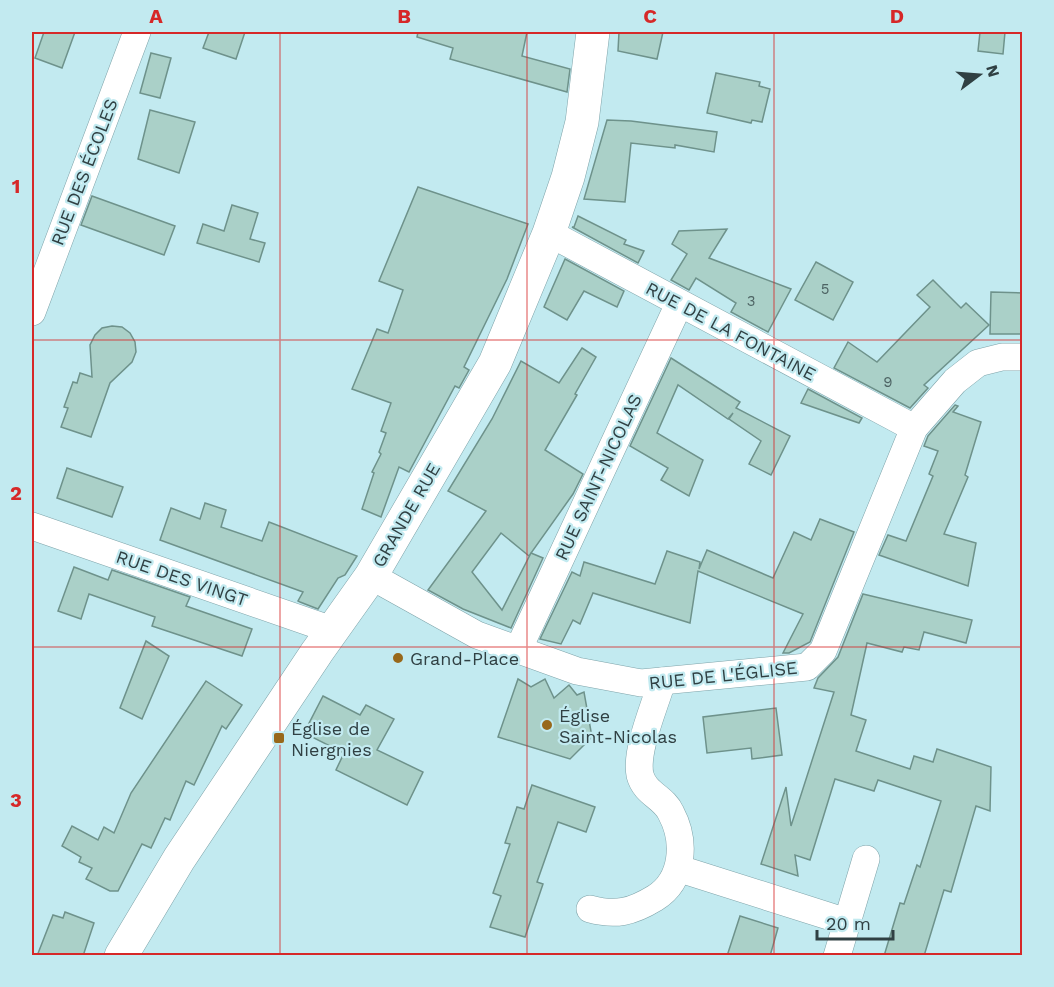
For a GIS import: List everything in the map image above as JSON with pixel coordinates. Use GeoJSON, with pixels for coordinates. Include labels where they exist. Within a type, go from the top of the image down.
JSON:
{"type":"FeatureCollection","features":[{"type":"Feature","properties":{"kind":"street","name":"RUE DES ÉCOLES"},"geometry":{"type":"LineString","coordinates":[[32,312],[137,32]]}},
{"type":"Feature","properties":{"kind":"street","name":"GRANDE RUE"},"geometry":{"type":"LineString","coordinates":[[121,956],[179,859],[332,630],[371,576],[495,363],[549,233],[568,177],[582,122],[593,32]]}},
{"type":"Feature","properties":{"kind":"street","name":"RUE DE LA FONTAINE"},"geometry":{"type":"LineString","coordinates":[[549,233],[914,428]]}},
{"type":"Feature","properties":{"kind":"street","name":"RUE SAINT-NICOLAS"},"geometry":{"type":"LineString","coordinates":[[518,650],[679,304]]}},
{"type":"Feature","properties":{"kind":"street","name":"RUE DE L'ÉGLISE"},"geometry":{"type":"LineString","coordinates":[[371,576],[477,634],[577,671],[641,683],[807,667],[823,651],[914,428],[955,381],[978,363],[1002,357],[1023,357]]}},
{"type":"Feature","properties":{"kind":"street","name":"RUE DES VINGT"},"geometry":{"type":"LineString","coordinates":[[32,526],[332,630]]}},
{"type":"Feature","properties":{"kind":"street"},"geometry":{"type":"LineString","coordinates":[[590,909],[610,915],[635,910],[661,894],[680,869],[680,837],[671,811],[647,791],[640,775],[639,757],[662,681]]}},
{"type":"Feature","properties":{"kind":"street"},"geometry":{"type":"LineString","coordinates":[[837,956],[866,859]]}},
{"type":"Feature","properties":{"kind":"street"},"geometry":{"type":"LineString","coordinates":[[680,869],[847,922]]}},
{"type":"Feature","properties":{"kind":"building"},"geometry":{"type":"Polygon","coordinates":[[[44,32],[75,32],[62,68],[35,58],[44,32]]]}},
{"type":"Feature","properties":{"kind":"building"},"geometry":{"type":"Polygon","coordinates":[[[209,32],[245,32],[236,59],[203,48],[209,32]]]}},
{"type":"Feature","properties":{"kind":"building"},"geometry":{"type":"Polygon","coordinates":[[[418,32],[527,32],[522,56],[570,69],[567,92],[450,59],[453,48],[417,37],[418,32]]]}},
{"type":"Feature","properties":{"kind":"building"},"geometry":{"type":"Polygon","coordinates":[[[619,32],[663,32],[657,59],[618,51],[619,32]]]}},
{"type":"Feature","properties":{"kind":"building"},"geometry":{"type":"Polygon","coordinates":[[[980,32],[1005,32],[1003,54],[978,51],[980,32]]]}},
{"type":"Feature","properties":{"kind":"building"},"geometry":{"type":"Polygon","coordinates":[[[151,53],[171,58],[160,98],[140,93],[151,53]]]}},
{"type":"Feature","properties":{"kind":"building"},"geometry":{"type":"Polygon","coordinates":[[[716,73],[760,82],[759,86],[770,89],[762,122],[752,120],[751,123],[707,113],[716,73]]]}},
{"type":"Feature","properties":{"kind":"building"},"geometry":{"type":"Polygon","coordinates":[[[150,110],[195,122],[179,173],[138,159],[150,110]]]}},
{"type":"Feature","properties":{"kind":"building"},"geometry":{"type":"Polygon","coordinates":[[[607,120],[717,132],[714,152],[675,145],[675,148],[631,143],[625,202],[584,199],[607,120]]]}},
{"type":"Feature","properties":{"kind":"building"},"geometry":{"type":"Polygon","coordinates":[[[418,187],[528,224],[507,279],[464,367],[469,370],[459,388],[455,386],[409,472],[399,467],[381,517],[362,509],[374,473],[372,472],[381,454],[379,452],[386,433],[381,431],[391,403],[352,389],[377,329],[388,333],[403,290],[379,281],[418,187]]]}},
{"type":"Feature","properties":{"kind":"building"},"geometry":{"type":"Polygon","coordinates":[[[92,196],[175,226],[164,255],[81,225],[92,196]]]}},
{"type":"Feature","properties":{"kind":"building"},"geometry":{"type":"Polygon","coordinates":[[[232,205],[258,213],[250,239],[265,243],[259,262],[197,243],[203,224],[224,231],[232,205]]]}},
{"type":"Feature","properties":{"kind":"building"},"geometry":{"type":"Polygon","coordinates":[[[578,216],[626,240],[624,244],[644,251],[638,263],[572,227],[578,216]]]}},
{"type":"Feature","properties":{"kind":"building"},"geometry":{"type":"Polygon","coordinates":[[[727,229],[709,258],[791,289],[768,332],[731,312],[736,303],[696,278],[689,290],[671,280],[687,254],[672,244],[679,231],[727,229]]]}},
{"type":"Feature","properties":{"kind":"building"},"geometry":{"type":"Polygon","coordinates":[[[565,259],[624,291],[617,307],[584,291],[567,320],[544,307],[565,259]]]}},
{"type":"Feature","properties":{"kind":"building"},"geometry":{"type":"Polygon","coordinates":[[[816,262],[853,282],[833,320],[795,300],[816,262]]]}},
{"type":"Feature","properties":{"kind":"building"},"geometry":{"type":"Polygon","coordinates":[[[933,280],[961,308],[966,303],[989,325],[924,385],[928,388],[910,408],[834,368],[848,342],[877,362],[930,307],[917,295],[933,280]]]}},
{"type":"Feature","properties":{"kind":"building"},"geometry":{"type":"Polygon","coordinates":[[[991,292],[1023,293],[1023,334],[990,334],[991,292]]]}},
{"type":"Feature","properties":{"kind":"building"},"geometry":{"type":"Polygon","coordinates":[[[122,327],[130,333],[135,342],[136,352],[132,362],[110,383],[91,437],[61,427],[68,408],[64,407],[73,382],[77,383],[80,373],[92,377],[90,345],[95,335],[102,328],[122,327]]]}},
{"type":"Feature","properties":{"kind":"building"},"geometry":{"type":"Polygon","coordinates":[[[582,348],[596,357],[545,450],[583,474],[573,494],[531,553],[543,558],[511,628],[463,609],[428,590],[486,511],[448,491],[492,419],[521,361],[559,383],[582,348]],[[501,533],[472,572],[502,610],[531,554],[529,556],[501,533]]]}},
{"type":"Feature","properties":{"kind":"building"},"geometry":{"type":"Polygon","coordinates":[[[671,358],[740,402],[736,408],[790,436],[771,475],[749,464],[761,441],[729,419],[733,413],[728,419],[678,385],[657,433],[703,460],[689,496],[661,480],[668,468],[630,446],[671,358]]]}},
{"type":"Feature","properties":{"kind":"building"},"geometry":{"type":"Polygon","coordinates":[[[808,389],[862,418],[859,423],[801,403],[808,389]]]}},
{"type":"Feature","properties":{"kind":"building"},"geometry":{"type":"Polygon","coordinates":[[[955,405],[958,406],[953,412],[981,422],[965,475],[968,477],[944,534],[976,543],[968,586],[879,555],[888,535],[906,541],[933,476],[929,474],[938,451],[924,446],[928,436],[955,405]]]}},
{"type":"Feature","properties":{"kind":"building"},"geometry":{"type":"Polygon","coordinates":[[[67,468],[123,487],[112,517],[57,498],[67,468]]]}},
{"type":"Feature","properties":{"kind":"building"},"geometry":{"type":"Polygon","coordinates":[[[205,503],[226,510],[221,527],[262,541],[269,522],[357,556],[345,575],[338,578],[318,609],[298,601],[303,592],[160,540],[171,508],[200,519],[205,503]]]}},
{"type":"Feature","properties":{"kind":"building"},"geometry":{"type":"Polygon","coordinates":[[[820,519],[854,532],[810,642],[789,653],[783,653],[803,614],[698,571],[690,623],[593,593],[580,624],[573,620],[561,644],[540,639],[572,572],[580,576],[584,562],[655,584],[667,551],[700,562],[699,569],[707,550],[773,578],[794,532],[811,540],[820,519]]]}},
{"type":"Feature","properties":{"kind":"building"},"geometry":{"type":"Polygon","coordinates":[[[74,567],[108,580],[112,570],[190,597],[186,606],[252,629],[242,656],[152,626],[155,617],[89,594],[81,619],[58,611],[74,567]]]}},
{"type":"Feature","properties":{"kind":"building"},"geometry":{"type":"Polygon","coordinates":[[[863,594],[972,620],[966,643],[924,632],[919,650],[904,647],[902,652],[867,643],[851,715],[866,720],[856,751],[910,769],[914,756],[933,762],[937,749],[991,767],[990,811],[976,806],[951,892],[944,890],[924,956],[884,956],[900,903],[904,904],[917,865],[920,867],[941,801],[878,780],[874,791],[835,779],[810,860],[795,855],[798,876],[761,864],[786,787],[791,826],[834,692],[814,688],[818,678],[838,657],[863,594]]]}},
{"type":"Feature","properties":{"kind":"building"},"geometry":{"type":"Polygon","coordinates":[[[146,641],[169,656],[142,719],[120,708],[146,641]]]}},
{"type":"Feature","properties":{"kind":"building","name":"Église Saint-Nicolas"},"geometry":{"type":"Polygon","coordinates":[[[518,679],[531,687],[545,679],[554,698],[569,685],[577,695],[584,692],[592,737],[570,759],[498,737],[518,679]]]}},
{"type":"Feature","properties":{"kind":"building"},"geometry":{"type":"Polygon","coordinates":[[[206,681],[242,705],[226,729],[222,726],[194,785],[186,781],[170,820],[165,818],[151,848],[142,844],[118,891],[110,891],[86,879],[92,868],[79,862],[81,857],[62,846],[72,826],[98,840],[104,827],[114,833],[131,793],[206,681]]]}},
{"type":"Feature","properties":{"kind":"building"},"geometry":{"type":"Polygon","coordinates":[[[323,696],[360,715],[366,705],[394,719],[377,750],[423,772],[407,805],[336,770],[344,753],[304,733],[323,696]]]}},
{"type":"Feature","properties":{"kind":"building"},"geometry":{"type":"Polygon","coordinates":[[[776,708],[782,755],[752,759],[751,748],[707,753],[703,717],[776,708]]]}},
{"type":"Feature","properties":{"kind":"building"},"geometry":{"type":"Polygon","coordinates":[[[532,785],[595,807],[586,832],[558,822],[537,882],[543,884],[525,937],[490,927],[501,896],[493,893],[510,844],[505,843],[517,807],[524,809],[532,785]]]}},
{"type":"Feature","properties":{"kind":"building"},"geometry":{"type":"Polygon","coordinates":[[[65,912],[94,923],[83,956],[37,956],[53,915],[63,918],[65,912]]]}},
{"type":"Feature","properties":{"kind":"building"},"geometry":{"type":"Polygon","coordinates":[[[740,916],[778,928],[770,956],[727,956],[740,916]]]}},
{"type":"Feature","properties":{"kind":"place","name":"Grand-Place"},"geometry":{"type":"Point","coordinates":[398,658]}},
{"type":"Feature","properties":{"kind":"place","name":"Église Saint-Nicolas"},"geometry":{"type":"Point","coordinates":[547,725]}},
{"type":"Feature","properties":{"kind":"place","name":"Église de Niergnies"},"geometry":{"type":"Point","coordinates":[279,738]}}]}
